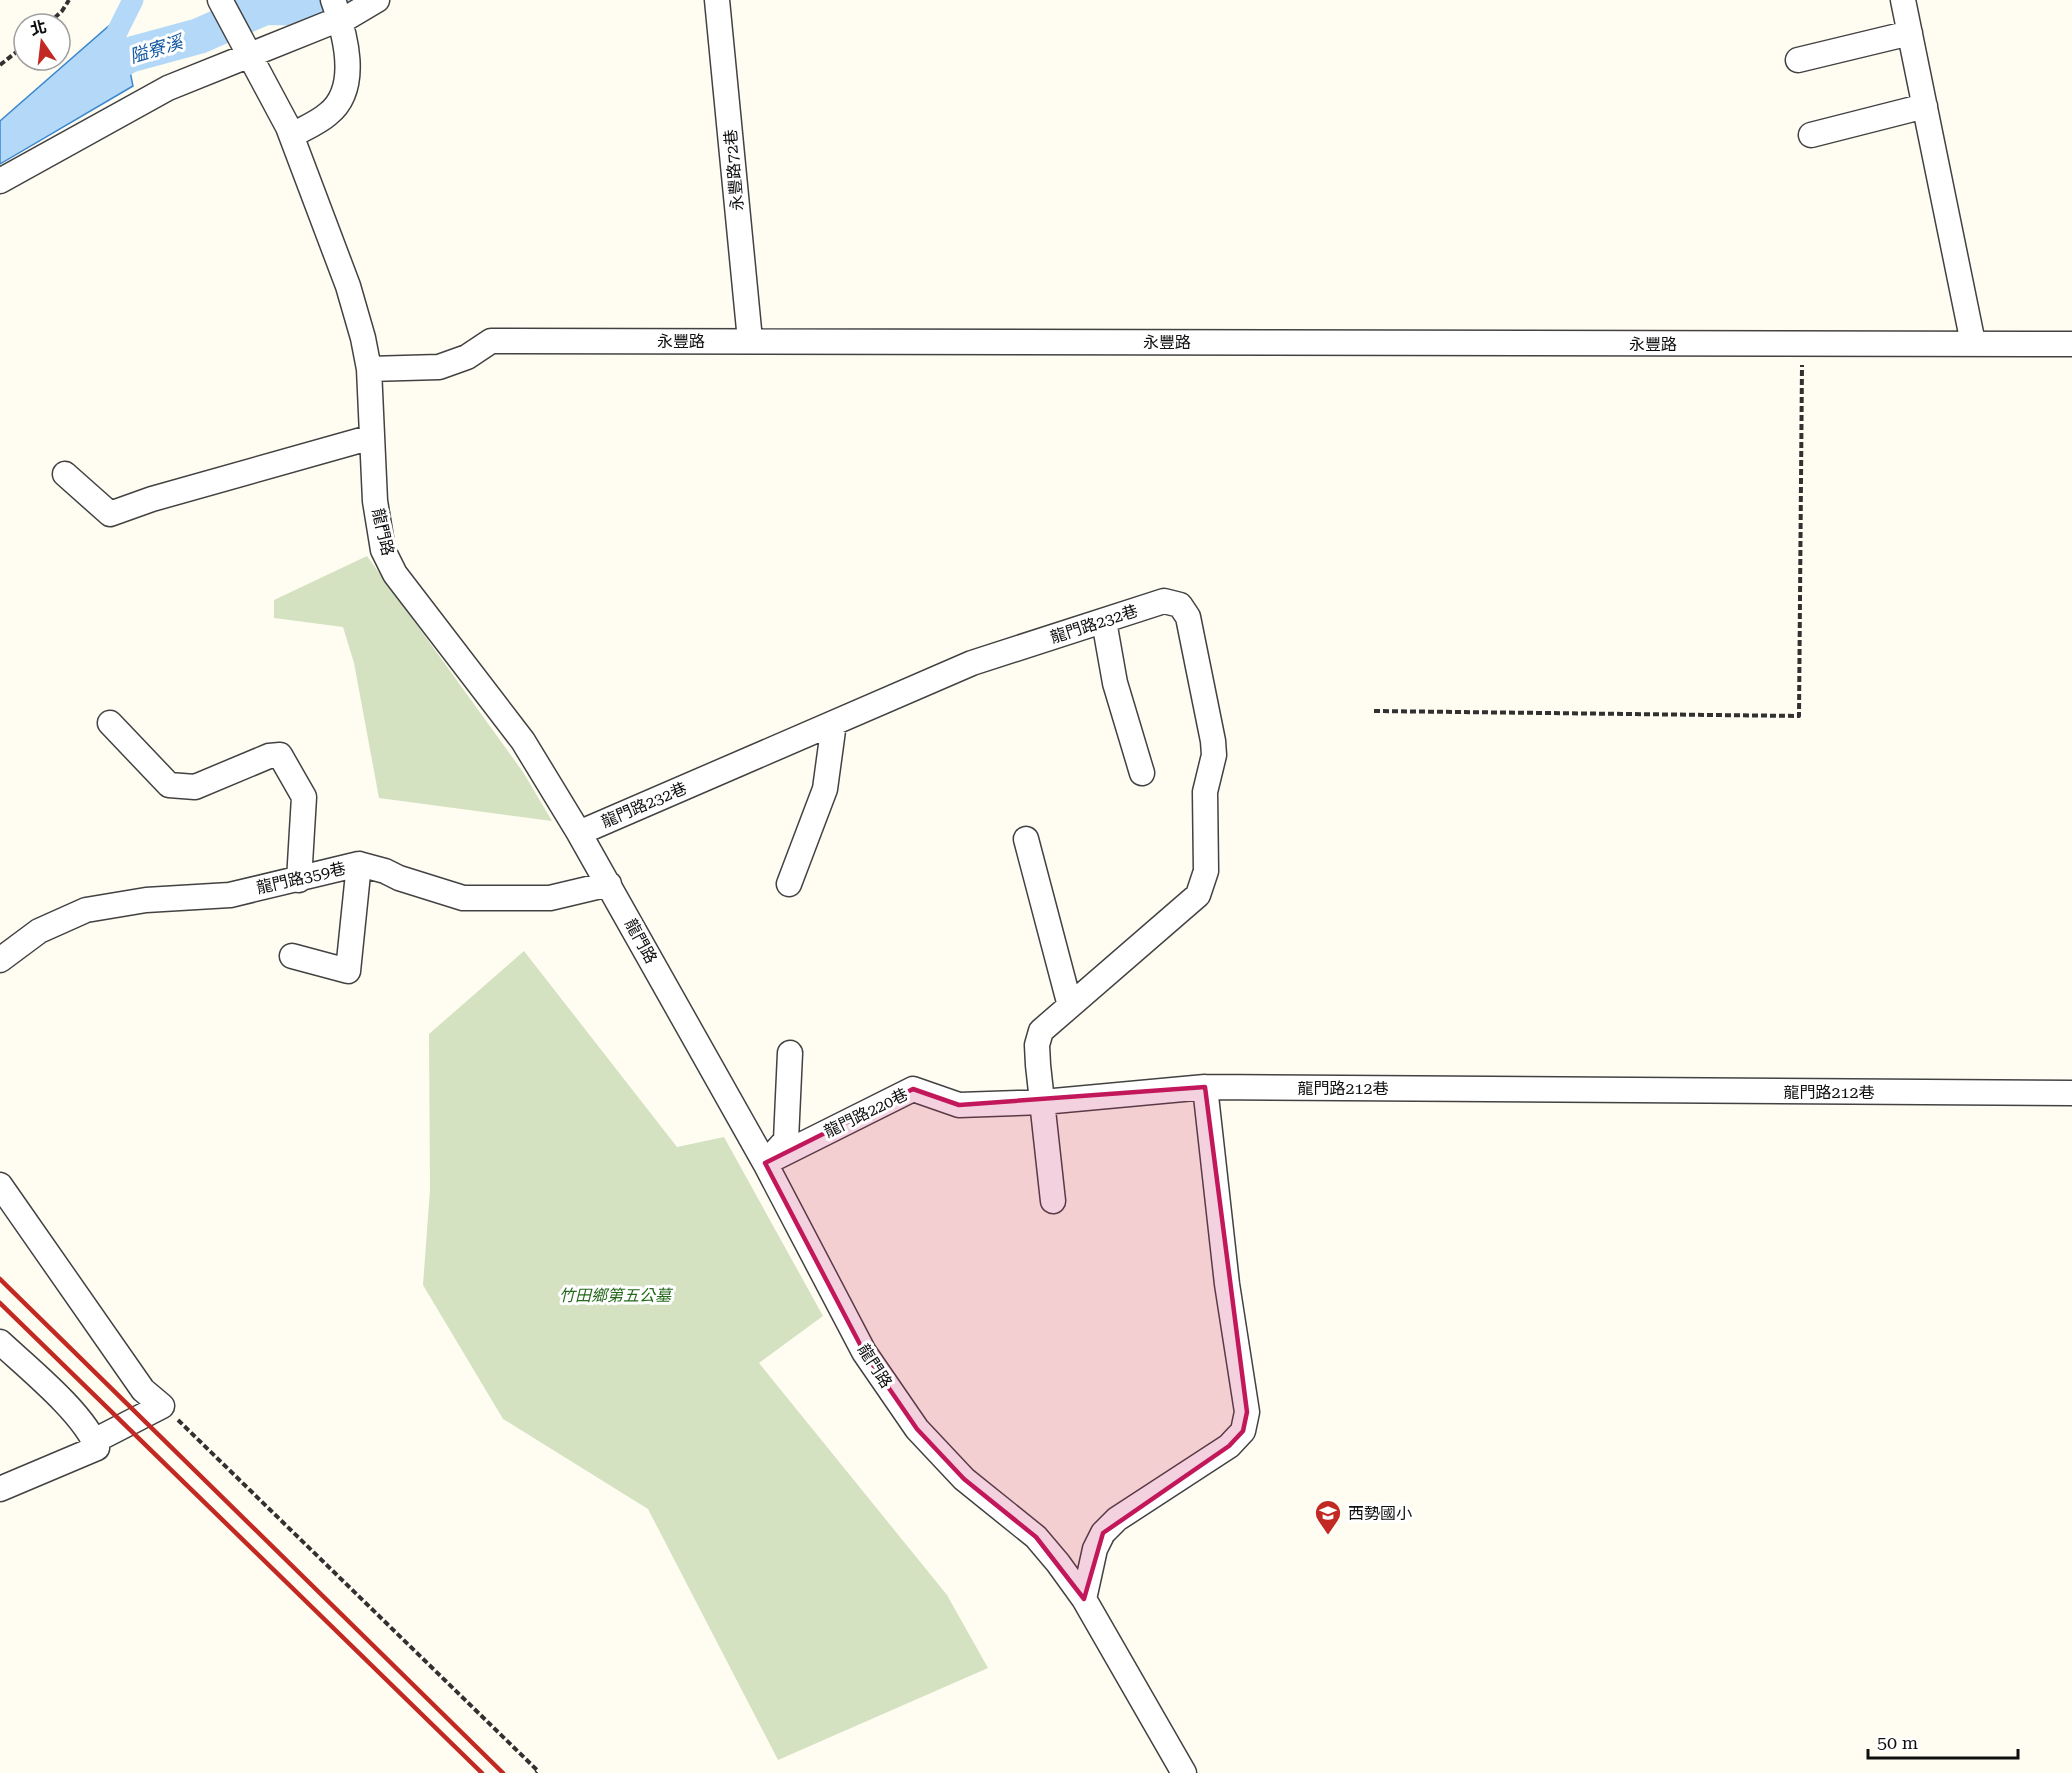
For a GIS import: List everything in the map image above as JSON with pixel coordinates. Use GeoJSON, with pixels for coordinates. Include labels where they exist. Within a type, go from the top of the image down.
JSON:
{"type":"FeatureCollection","features":[{"type":"Feature","properties":{"kind":"street","name":"龍門路"},"geometry":{"type":"LineString","coordinates":[[220,0],[292,135],[348,286],[369,369],[375,501],[383,550],[395,574],[523,741],[579,833],[765,1163],[864,1352],[917,1429],[964,1479],[1036,1537],[1084,1599],[1184,1773]]}},
{"type":"Feature","properties":{"kind":"street"},"geometry":{"type":"LineString","coordinates":[[0,181],[168,88],[247,49],[327,24],[337,11],[377,0]]}},
{"type":"Feature","properties":{"kind":"street","name":"永豐路72巷"},"geometry":{"type":"LineString","coordinates":[[717,0],[750,340]]}},
{"type":"Feature","properties":{"kind":"street"},"geometry":{"type":"LineString","coordinates":[[1904,0],[1973,343]]}},
{"type":"Feature","properties":{"kind":"street"},"geometry":{"type":"LineString","coordinates":[[292,135],[329,114],[345,94],[348,52],[337,11]]}},
{"type":"Feature","properties":{"kind":"street"},"geometry":{"type":"LineString","coordinates":[[1797,60],[1910,33]]}},
{"type":"Feature","properties":{"kind":"street"},"geometry":{"type":"LineString","coordinates":[[1811,135],[1925,106]]}},
{"type":"Feature","properties":{"kind":"street","name":"永豐路"},"geometry":{"type":"LineString","coordinates":[[369,369],[439,367],[467,357],[491,341],[2072,344]]}},
{"type":"Feature","properties":{"kind":"street"},"geometry":{"type":"LineString","coordinates":[[65,474],[110,514],[152,499],[372,437]]}},
{"type":"Feature","properties":{"kind":"street","name":"龍門路232巷"},"geometry":{"type":"LineString","coordinates":[[579,833],[972,663],[1164,601],[1180,605],[1188,617],[1213,741],[1214,755],[1205,792],[1206,871],[1198,895],[1070,1006]]}},
{"type":"Feature","properties":{"kind":"street"},"geometry":{"type":"LineString","coordinates":[[1104,621],[1115,683],[1142,773]]}},
{"type":"Feature","properties":{"kind":"street"},"geometry":{"type":"LineString","coordinates":[[110,723],[169,785],[195,787],[269,756],[280,755],[304,797],[299,880]]}},
{"type":"Feature","properties":{"kind":"street"},"geometry":{"type":"LineString","coordinates":[[789,884],[825,789],[834,723]]}},
{"type":"Feature","properties":{"kind":"street"},"geometry":{"type":"LineString","coordinates":[[1026,839],[1070,1006],[1041,1031],[1037,1045],[1053,1201]]}},
{"type":"Feature","properties":{"kind":"street"},"geometry":{"type":"LineString","coordinates":[[292,956],[348,971],[359,864]]}},
{"type":"Feature","properties":{"kind":"street","name":"龍門路359巷"},"geometry":{"type":"LineString","coordinates":[[0,960],[39,931],[86,910],[146,900],[230,895],[359,864],[463,898],[550,898],[609,884]]}},
{"type":"Feature","properties":{"kind":"street"},"geometry":{"type":"LineString","coordinates":[[765,1163],[786,1140],[790,1053]]}},
{"type":"Feature","properties":{"kind":"street"},"geometry":{"type":"LineString","coordinates":[[1084,1599],[1095,1549],[1103,1533],[1117,1519],[1229,1446],[1243,1431],[1247,1412],[1227,1284],[1205,1087]]}},
{"type":"Feature","properties":{"kind":"street","name":"龍門路220巷"},"geometry":{"type":"LineString","coordinates":[[765,1163],[913,1089],[958,1105],[1043,1102],[1205,1087]]}},
{"type":"Feature","properties":{"kind":"street","name":"龍門路212巷"},"geometry":{"type":"LineString","coordinates":[[1205,1087],[2072,1094]]}},
{"type":"Feature","properties":{"kind":"street"},"geometry":{"type":"LineString","coordinates":[[0,1185],[143,1390],[162,1406],[94,1441]]}},
{"type":"Feature","properties":{"kind":"street"},"geometry":{"type":"LineString","coordinates":[[0,1342],[80,1418],[97,1449],[0,1489]]}},
{"type":"Feature","properties":{"kind":"path"},"geometry":{"type":"LineString","coordinates":[[0,66],[12,56]]}},
{"type":"Feature","properties":{"kind":"path"},"geometry":{"type":"LineString","coordinates":[[1374,711],[1799,716],[1802,343]]}},
{"type":"Feature","properties":{"kind":"path"},"geometry":{"type":"LineString","coordinates":[[175,1418],[538,1771],[536,1773]]}},
{"type":"Feature","properties":{"kind":"highlighted area"},"geometry":{"type":"Polygon","coordinates":[[[1205,1087],[1247,1412],[1243,1431],[1229,1446],[1103,1533],[1084,1599],[1036,1537],[964,1479],[917,1429],[864,1352],[765,1163],[913,1089],[959,1105],[1205,1087]]]}},
{"type":"Feature","properties":{"kind":"green space"},"geometry":{"type":"Polygon","coordinates":[[[367,556],[523,772],[552,821],[379,798],[354,663],[343,627],[274,618],[274,600],[367,556]]]}},
{"type":"Feature","properties":{"kind":"green space","name":"竹田鄉第五公墓"},"geometry":{"type":"Polygon","coordinates":[[[524,951],[677,1147],[724,1137],[823,1316],[759,1363],[947,1595],[988,1668],[778,1760],[648,1509],[503,1419],[423,1285],[430,1190],[429,1034],[524,951]]]}},
{"type":"Feature","properties":{"kind":"water"},"geometry":{"type":"Polygon","coordinates":[[[119,17],[133,86],[0,164],[0,121],[56,72],[72,72],[72,58],[119,17]]]}},
{"type":"Feature","properties":{"kind":"waterway"},"geometry":{"type":"LineString","coordinates":[[108,50],[133,0]]}},
{"type":"Feature","properties":{"kind":"waterway","name":"隘寮溪"},"geometry":{"type":"LineString","coordinates":[[85,84],[98,73],[129,55],[199,36],[265,7],[314,8],[332,0]]}},
{"type":"Feature","properties":{"kind":"railway"},"geometry":{"type":"LineString","coordinates":[[0,1279],[503,1773]]}},
{"type":"Feature","properties":{"kind":"railway"},"geometry":{"type":"LineString","coordinates":[[0,1303],[482,1773]]}},
{"type":"Feature","properties":{"kind":"place","name":"西勢國小"},"geometry":{"type":"Point","coordinates":[1328,1536]}}]}
